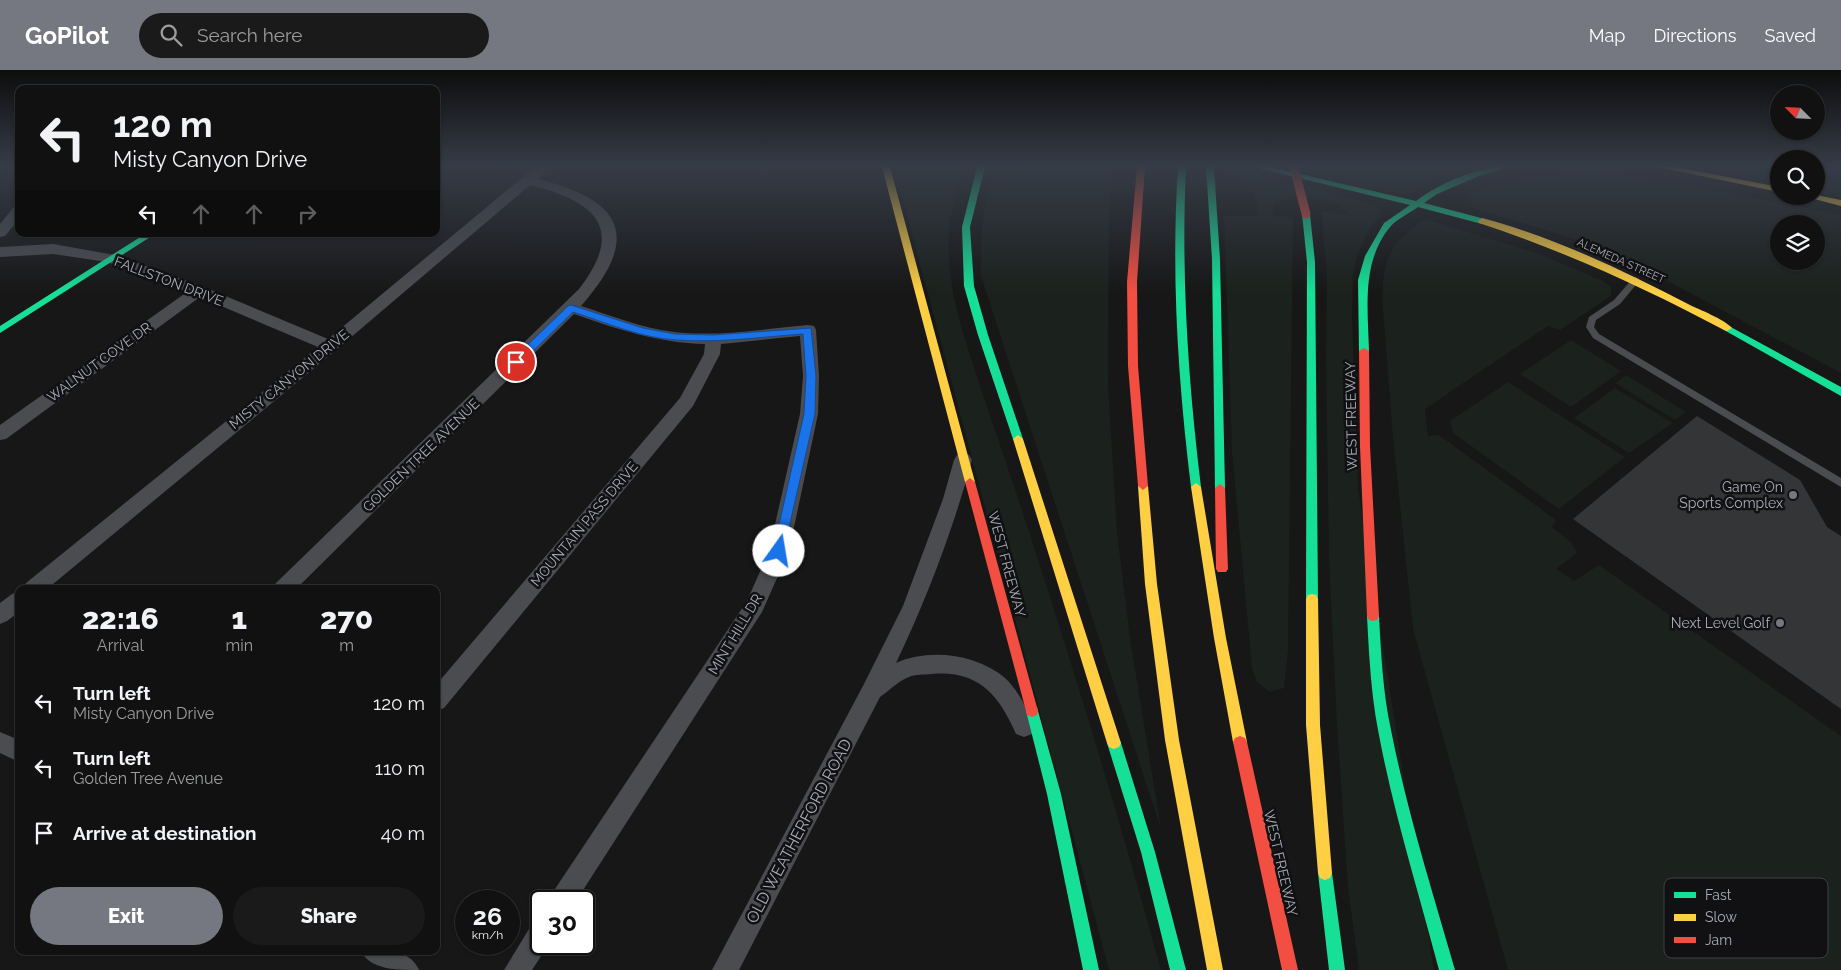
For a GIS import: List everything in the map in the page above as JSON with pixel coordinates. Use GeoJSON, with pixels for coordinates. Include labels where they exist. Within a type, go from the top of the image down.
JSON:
{"type":"FeatureCollection","features":[{"type":"Feature","properties":{"kind":"main road","name":"WEST FREEWAY"},"geometry":{"type":"LineString","coordinates":[[897,209],[1054,794],[1091,970]]}},
{"type":"Feature","properties":{"kind":"main road"},"geometry":{"type":"LineString","coordinates":[[970,209],[966,227],[965,251],[969,286],[1146,842],[1178,970]]}},
{"type":"Feature","properties":{"kind":"main road"},"geometry":{"type":"LineString","coordinates":[[1138,209],[1132,282],[1133,366],[1151,584],[1172,740],[1215,970]]}},
{"type":"Feature","properties":{"kind":"main road","name":"WEST FREEWAY"},"geometry":{"type":"LineString","coordinates":[[1180,209],[1179,283],[1184,375],[1196,483],[1215,610],[1242,761],[1290,970]]}},
{"type":"Feature","properties":{"kind":"main road"},"geometry":{"type":"LineString","coordinates":[[1213,209],[1216,259],[1223,563],[1215,610]]}},
{"type":"Feature","properties":{"kind":"main road"},"geometry":{"type":"LineString","coordinates":[[1305,209],[1311,262],[1313,725],[1327,892],[1337,970]]}},
{"type":"Feature","properties":{"kind":"main road","name":"WEST FREEWAY"},"geometry":{"type":"LineString","coordinates":[[1410,209],[1387,225],[1369,256],[1363,280],[1365,446],[1375,650],[1384,728],[1399,795],[1447,970]]}},
{"type":"Feature","properties":{"kind":"main road","name":"ALEMEDA STREET"},"geometry":{"type":"LineString","coordinates":[[1436,209],[1552,244],[1636,280],[1841,392]]}},
{"type":"Feature","properties":{"kind":"main road"},"geometry":{"type":"LineString","coordinates":[[1464,209],[1473,219]]}},
{"type":"Feature","properties":{"kind":"main road"},"geometry":{"type":"LineString","coordinates":[[0,330],[110,258],[146,237]]}},
{"type":"Feature","properties":{"kind":"main road"},"geometry":{"type":"LineString","coordinates":[[1122,259],[1122,268],[1132,282]]}},
{"type":"Feature","properties":{"kind":"street","name":"MISTY CANYON DRIVE"},"geometry":{"type":"LineString","coordinates":[[38,585],[330,346],[493,209]]}},
{"type":"Feature","properties":{"kind":"street","name":"GOLDEN TREE AVENUE"},"geometry":{"type":"LineString","coordinates":[[287,585],[571,308],[590,287],[609,252],[612,237],[605,218],[596,209]]}},
{"type":"Feature","properties":{"kind":"street"},"geometry":{"type":"LineString","coordinates":[[0,233],[15,215]]}},
{"type":"Feature","properties":{"kind":"street","name":"FALLSTON DRIVE"},"geometry":{"type":"LineString","coordinates":[[0,252],[53,250],[110,258],[330,346]]}},
{"type":"Feature","properties":{"kind":"street","name":"WALNUT COVE DR"},"geometry":{"type":"LineString","coordinates":[[0,434],[199,292]]}},
{"type":"Feature","properties":{"kind":"street"},"geometry":{"type":"LineString","coordinates":[[571,308],[642,331],[675,337],[713,338]]}},
{"type":"Feature","properties":{"kind":"street","name":"MINT HILL DR"},"geometry":{"type":"LineString","coordinates":[[569,890],[755,606],[779,551],[810,414],[811,376],[808,330],[713,338]]}},
{"type":"Feature","properties":{"kind":"street","name":"MOUNTAIN PASS DRIVE"},"geometry":{"type":"LineString","coordinates":[[440,695],[687,402],[712,354],[713,338]]}},
{"type":"Feature","properties":{"kind":"street","name":"OLD WEATHERFORD ROAD"},"geometry":{"type":"LineString","coordinates":[[725,970],[872,691],[913,606],[952,500],[964,460]]}},
{"type":"Feature","properties":{"kind":"street"},"geometry":{"type":"LineString","coordinates":[[0,616],[15,603]]}},
{"type":"Feature","properties":{"kind":"street","name":"OLD WEATHERFORD ROAD"},"geometry":{"type":"LineString","coordinates":[[872,691],[904,668],[941,663],[966,666],[994,682],[1017,708],[1039,769],[1054,794]]}},
{"type":"Feature","properties":{"kind":"street"},"geometry":{"type":"LineString","coordinates":[[0,742],[15,750]]}},
{"type":"Feature","properties":{"kind":"street"},"geometry":{"type":"LineString","coordinates":[[517,970],[530,950]]}},
{"type":"Feature","properties":{"kind":"street"},"geometry":{"type":"LineString","coordinates":[[380,955],[406,970]]}},
{"type":"Feature","properties":{"kind":"lane"},"geometry":{"type":"LineString","coordinates":[[1636,280],[1617,302],[1592,319],[1590,327],[1596,336],[1841,483]]}},
{"type":"Feature","properties":{"kind":"shaded area"},"geometry":{"type":"Polygon","coordinates":[[[905,209],[953,209],[949,235],[949,264],[960,323],[1082,697],[1161,970],[1109,970],[905,209]]]}},
{"type":"Feature","properties":{"kind":"shaded area"},"geometry":{"type":"Polygon","coordinates":[[[985,209],[1110,209],[1108,384],[1117,532],[1130,638],[1161,829],[981,276],[985,209]]]}},
{"type":"Feature","properties":{"kind":"shaded area"},"geometry":{"type":"Polygon","coordinates":[[[1257,209],[1274,209],[1273,216],[1293,217],[1288,651],[1284,688],[1270,692],[1257,682],[1252,668],[1232,452],[1224,215],[1257,216],[1257,209]]]}},
{"type":"Feature","properties":{"kind":"shaded area"},"geometry":{"type":"Polygon","coordinates":[[[1343,209],[1379,209],[1381,216],[1371,226],[1357,256],[1353,274],[1352,318],[1358,488],[1434,970],[1359,970],[1348,888],[1337,726],[1329,560],[1326,359],[1327,274],[1321,211],[1349,215],[1343,209]]]}},
{"type":"Feature","properties":{"kind":"shaded area"},"geometry":{"type":"Polygon","coordinates":[[[1476,209],[1812,209],[1841,215],[1841,373],[1607,249],[1476,209]]]}},
{"type":"Feature","properties":{"kind":"shaded area"},"geometry":{"type":"Polygon","coordinates":[[[1425,219],[1537,253],[1603,281],[1611,287],[1611,296],[1560,330],[1548,326],[1425,409],[1428,436],[1439,435],[1556,520],[1552,527],[1572,543],[1577,553],[1556,569],[1574,581],[1599,565],[1841,736],[1841,970],[1508,970],[1413,629],[1393,438],[1382,297],[1388,260],[1397,243],[1413,227],[1425,219]]]}},
{"type":"Feature","properties":{"kind":"shaded area"},"geometry":{"type":"Polygon","coordinates":[[[1571,340],[1621,371],[1571,407],[1520,374],[1571,340]]]}},
{"type":"Feature","properties":{"kind":"shaded area"},"geometry":{"type":"Polygon","coordinates":[[[1626,375],[1686,412],[1675,420],[1615,383],[1626,375]]]}},
{"type":"Feature","properties":{"kind":"shaded area"},"geometry":{"type":"Polygon","coordinates":[[[1508,382],[1625,457],[1559,509],[1453,433],[1450,421],[1508,382]]]}},
{"type":"Feature","properties":{"kind":"shaded area"},"geometry":{"type":"Polygon","coordinates":[[[1615,388],[1673,423],[1629,453],[1574,418],[1615,388]]]}},
{"type":"Feature","properties":{"kind":"building","name":"Next Level Golf"},"geometry":{"type":"Polygon","coordinates":[[[1697,416],[1800,480],[1827,527],[1841,536],[1841,709],[1573,519],[1697,416]]]}},
{"type":"Feature","properties":{"kind":"traffic: fast"},"geometry":{"type":"LineString","coordinates":[[970,209],[966,227],[969,286],[983,335],[1018,439]]}},
{"type":"Feature","properties":{"kind":"traffic: fast"},"geometry":{"type":"LineString","coordinates":[[1180,209],[1179,288],[1181,328],[1187,408],[1196,487]]}},
{"type":"Feature","properties":{"kind":"traffic: fast"},"geometry":{"type":"LineString","coordinates":[[1213,209],[1216,259],[1220,488]]}},
{"type":"Feature","properties":{"kind":"traffic: fast"},"geometry":{"type":"LineString","coordinates":[[1364,351],[1363,280],[1369,256],[1387,225],[1410,209]]}},
{"type":"Feature","properties":{"kind":"traffic: fast"},"geometry":{"type":"LineString","coordinates":[[1436,209],[1482,221]]}},
{"type":"Feature","properties":{"kind":"traffic: fast"},"geometry":{"type":"LineString","coordinates":[[1306,214],[1311,262],[1312,599]]}},
{"type":"Feature","properties":{"kind":"traffic: fast"},"geometry":{"type":"LineString","coordinates":[[0,330],[146,237]]}},
{"type":"Feature","properties":{"kind":"traffic: fast"},"geometry":{"type":"LineString","coordinates":[[1727,328],[1841,392]]}},
{"type":"Feature","properties":{"kind":"traffic: fast"},"geometry":{"type":"LineString","coordinates":[[1373,616],[1384,728],[1399,795],[1447,970]]}},
{"type":"Feature","properties":{"kind":"traffic: fast"},"geometry":{"type":"LineString","coordinates":[[1032,711],[1054,794],[1091,970]]}},
{"type":"Feature","properties":{"kind":"traffic: fast"},"geometry":{"type":"LineString","coordinates":[[1114,743],[1148,852],[1178,970]]}},
{"type":"Feature","properties":{"kind":"traffic: fast"},"geometry":{"type":"LineString","coordinates":[[1325,873],[1337,970]]}},
{"type":"Feature","properties":{"kind":"traffic: slow"},"geometry":{"type":"LineString","coordinates":[[897,209],[970,482]]}},
{"type":"Feature","properties":{"kind":"traffic: slow"},"geometry":{"type":"LineString","coordinates":[[1482,221],[1545,243],[1607,268],[1727,328]]}},
{"type":"Feature","properties":{"kind":"traffic: slow"},"geometry":{"type":"LineString","coordinates":[[1018,439],[1114,743]]}},
{"type":"Feature","properties":{"kind":"traffic: slow"},"geometry":{"type":"LineString","coordinates":[[1143,486],[1151,584],[1172,740],[1215,970]]}},
{"type":"Feature","properties":{"kind":"traffic: slow"},"geometry":{"type":"LineString","coordinates":[[1196,487],[1220,638],[1240,742]]}},
{"type":"Feature","properties":{"kind":"traffic: slow"},"geometry":{"type":"LineString","coordinates":[[1312,599],[1313,725],[1325,873]]}},
{"type":"Feature","properties":{"kind":"traffic: jam"},"geometry":{"type":"LineString","coordinates":[[1138,209],[1132,282],[1133,366],[1143,486]]}},
{"type":"Feature","properties":{"kind":"traffic: jam"},"geometry":{"type":"LineString","coordinates":[[1305,209],[1306,214]]}},
{"type":"Feature","properties":{"kind":"traffic: jam"},"geometry":{"type":"LineString","coordinates":[[1364,351],[1365,446],[1373,616]]}},
{"type":"Feature","properties":{"kind":"traffic: jam"},"geometry":{"type":"LineString","coordinates":[[970,482],[1032,711]]}},
{"type":"Feature","properties":{"kind":"traffic: jam"},"geometry":{"type":"LineString","coordinates":[[1220,488],[1222,569]]}},
{"type":"Feature","properties":{"kind":"traffic: jam"},"geometry":{"type":"LineString","coordinates":[[1240,742],[1290,970]]}},
{"type":"Feature","properties":{"kind":"place","name":"Game On Sports Complex"},"geometry":{"type":"Point","coordinates":[1793,495]}},
{"type":"Feature","properties":{"kind":"place","name":"Next Level Golf"},"geometry":{"type":"Point","coordinates":[1780,623]}},
{"type":"Feature","properties":{"kind":"route"},"geometry":{"type":"LineString","coordinates":[[516,362],[571,308],[642,331],[675,337],[713,338],[808,330],[811,376],[810,414],[779,551]]}}]}
